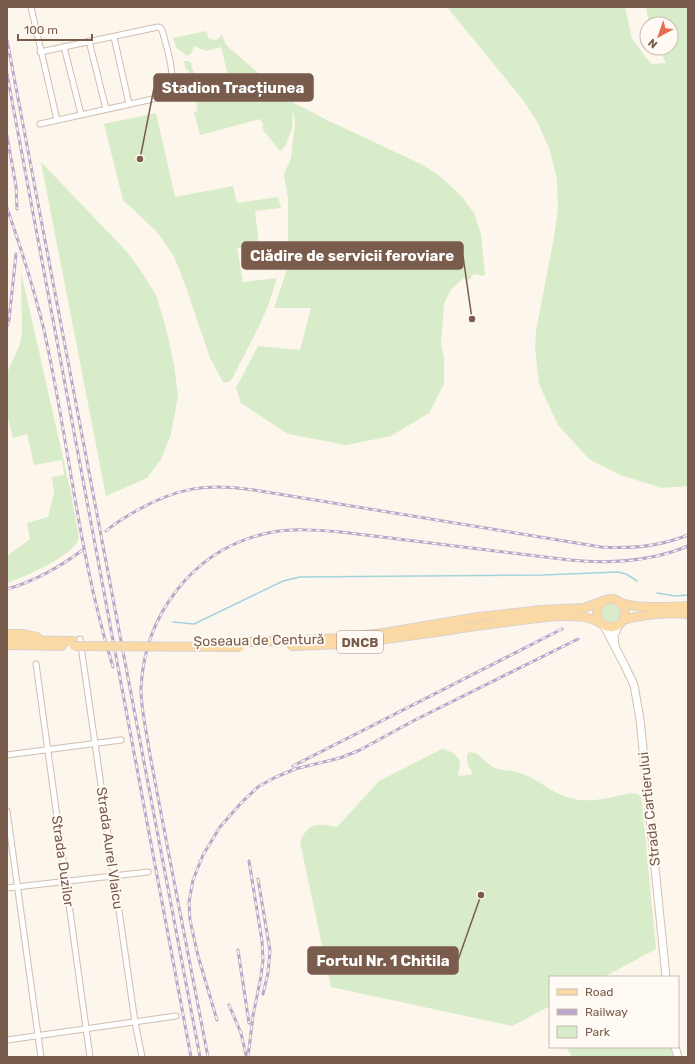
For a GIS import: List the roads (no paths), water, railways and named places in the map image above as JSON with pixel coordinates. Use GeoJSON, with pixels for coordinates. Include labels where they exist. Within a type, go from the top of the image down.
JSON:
{"type":"FeatureCollection","features":[{"type":"Feature","properties":{"kind":"main road","name":"Șoseaua de Centură"},"geometry":{"type":"LineString","coordinates":[[240,644],[340,638],[384,633],[478,618],[541,610],[584,608],[611,599],[621,604],[638,607],[688,606]]}},
{"type":"Feature","properties":{"kind":"main road"},"geometry":{"type":"LineString","coordinates":[[602,624],[599,620],[597,612],[598,608],[604,601]]}},
{"type":"Feature","properties":{"kind":"main road"},"geometry":{"type":"LineString","coordinates":[[621,604],[625,613],[621,622]]}},
{"type":"Feature","properties":{"kind":"main road","name":"Șoseaua de Centură"},"geometry":{"type":"LineString","coordinates":[[7,645],[76,642],[316,646],[558,616],[584,616],[592,618],[609,627],[642,616],[669,613],[688,614]]}},
{"type":"Feature","properties":{"kind":"main road"},"geometry":{"type":"LineString","coordinates":[[7,634],[24,634],[53,643]]}},
{"type":"Feature","properties":{"kind":"main road","name":"Șoseaua de Centură"},"geometry":{"type":"LineString","coordinates":[[7,640],[53,643]]}},
{"type":"Feature","properties":{"kind":"main road"},"geometry":{"type":"LineString","coordinates":[[7,650],[32,650],[53,643]]}},
{"type":"Feature","properties":{"kind":"street"},"geometry":{"type":"LineString","coordinates":[[31,7],[40,52],[57,120]]}},
{"type":"Feature","properties":{"kind":"street"},"geometry":{"type":"LineString","coordinates":[[40,52],[158,27],[161,28],[163,32],[172,72],[170,89],[162,97],[40,124]]}},
{"type":"Feature","properties":{"kind":"street"},"geometry":{"type":"LineString","coordinates":[[114,36],[129,104]]}},
{"type":"Feature","properties":{"kind":"street"},"geometry":{"type":"LineString","coordinates":[[89,41],[106,109]]}},
{"type":"Feature","properties":{"kind":"street"},"geometry":{"type":"LineString","coordinates":[[64,47],[81,114]]}},
{"type":"Feature","properties":{"kind":"street"},"geometry":{"type":"LineString","coordinates":[[615,646],[614,636],[621,622]]}},
{"type":"Feature","properties":{"kind":"street","name":"Strada Cartierului"},"geometry":{"type":"LineString","coordinates":[[602,624],[615,646],[634,685],[640,719],[666,976]]}},
{"type":"Feature","properties":{"kind":"street","name":"Strada Aurel Vlaicu"},"geometry":{"type":"LineString","coordinates":[[76,642],[96,744],[135,1022],[142,1057]]}},
{"type":"Feature","properties":{"kind":"street","name":"Strada Duzilor"},"geometry":{"type":"LineString","coordinates":[[36,664],[90,1057]]}},
{"type":"Feature","properties":{"kind":"street"},"geometry":{"type":"LineString","coordinates":[[7,755],[121,740]]}},
{"type":"Feature","properties":{"kind":"street"},"geometry":{"type":"LineString","coordinates":[[7,811],[41,1057]]}},
{"type":"Feature","properties":{"kind":"street"},"geometry":{"type":"LineString","coordinates":[[7,888],[66,880],[148,872]]}},
{"type":"Feature","properties":{"kind":"street"},"geometry":{"type":"LineString","coordinates":[[7,1040],[176,1016]]}},
{"type":"Feature","properties":{"kind":"waterway"},"geometry":{"type":"LineString","coordinates":[[173,622],[194,624],[283,581],[300,577],[544,575],[618,572],[626,574],[637,581]]}},
{"type":"Feature","properties":{"kind":"waterway"},"geometry":{"type":"LineString","coordinates":[[657,593],[675,596],[688,595]]}},
{"type":"Feature","properties":{"kind":"railway"},"geometry":{"type":"LineString","coordinates":[[7,40],[200,1057]]}},
{"type":"Feature","properties":{"kind":"railway"},"geometry":{"type":"LineString","coordinates":[[7,74],[191,1057]]}},
{"type":"Feature","properties":{"kind":"railway"},"geometry":{"type":"LineString","coordinates":[[7,136],[16,186],[17,209]]}},
{"type":"Feature","properties":{"kind":"railway"},"geometry":{"type":"LineString","coordinates":[[7,208],[27,269],[44,330],[53,372],[91,584],[113,667]]}},
{"type":"Feature","properties":{"kind":"railway"},"geometry":{"type":"LineString","coordinates":[[7,326],[9,320],[16,254]]}},
{"type":"Feature","properties":{"kind":"railway"},"geometry":{"type":"LineString","coordinates":[[106,531],[136,511],[151,503],[179,492],[207,487],[222,487],[254,490],[601,547],[623,548],[645,546],[667,542],[688,535]]}},
{"type":"Feature","properties":{"kind":"railway"},"geometry":{"type":"LineString","coordinates":[[208,1057],[151,762],[141,696],[144,662],[152,636],[163,611],[178,589],[196,570],[217,554],[241,541],[277,531],[314,530],[341,532],[570,560],[600,562],[645,559],[688,546]]}},
{"type":"Feature","properties":{"kind":"railway"},"geometry":{"type":"LineString","coordinates":[[7,589],[18,586],[47,573],[84,549]]}},
{"type":"Feature","properties":{"kind":"railway"},"geometry":{"type":"LineString","coordinates":[[293,766],[562,629]]}},
{"type":"Feature","properties":{"kind":"railway"},"geometry":{"type":"LineString","coordinates":[[217,1020],[198,956],[190,920],[189,902],[193,880],[203,855],[220,827],[242,802],[259,786],[276,777],[295,769],[340,758],[360,750],[413,721],[578,639]]}},
{"type":"Feature","properties":{"kind":"railway"},"geometry":{"type":"LineString","coordinates":[[248,1057],[253,1016],[263,960],[262,941],[249,861]]}},
{"type":"Feature","properties":{"kind":"railway"},"geometry":{"type":"LineString","coordinates":[[258,879],[270,951],[268,973],[263,994]]}},
{"type":"Feature","properties":{"kind":"railway"},"geometry":{"type":"LineString","coordinates":[[238,950],[249,1023]]}},
{"type":"Feature","properties":{"kind":"railway"},"geometry":{"type":"LineString","coordinates":[[229,1005],[241,1033],[246,1055]]}},
{"type":"Feature","properties":{"kind":"place","name":"Stadion Tracțiunea"},"geometry":{"type":"Point","coordinates":[140,159]}},
{"type":"Feature","properties":{"kind":"place","name":"Clădire de servicii feroviare"},"geometry":{"type":"Point","coordinates":[472,319]}},
{"type":"Feature","properties":{"kind":"place","name":"Fortul Nr. 1 Chitila"},"geometry":{"type":"Point","coordinates":[481,895]}}]}
